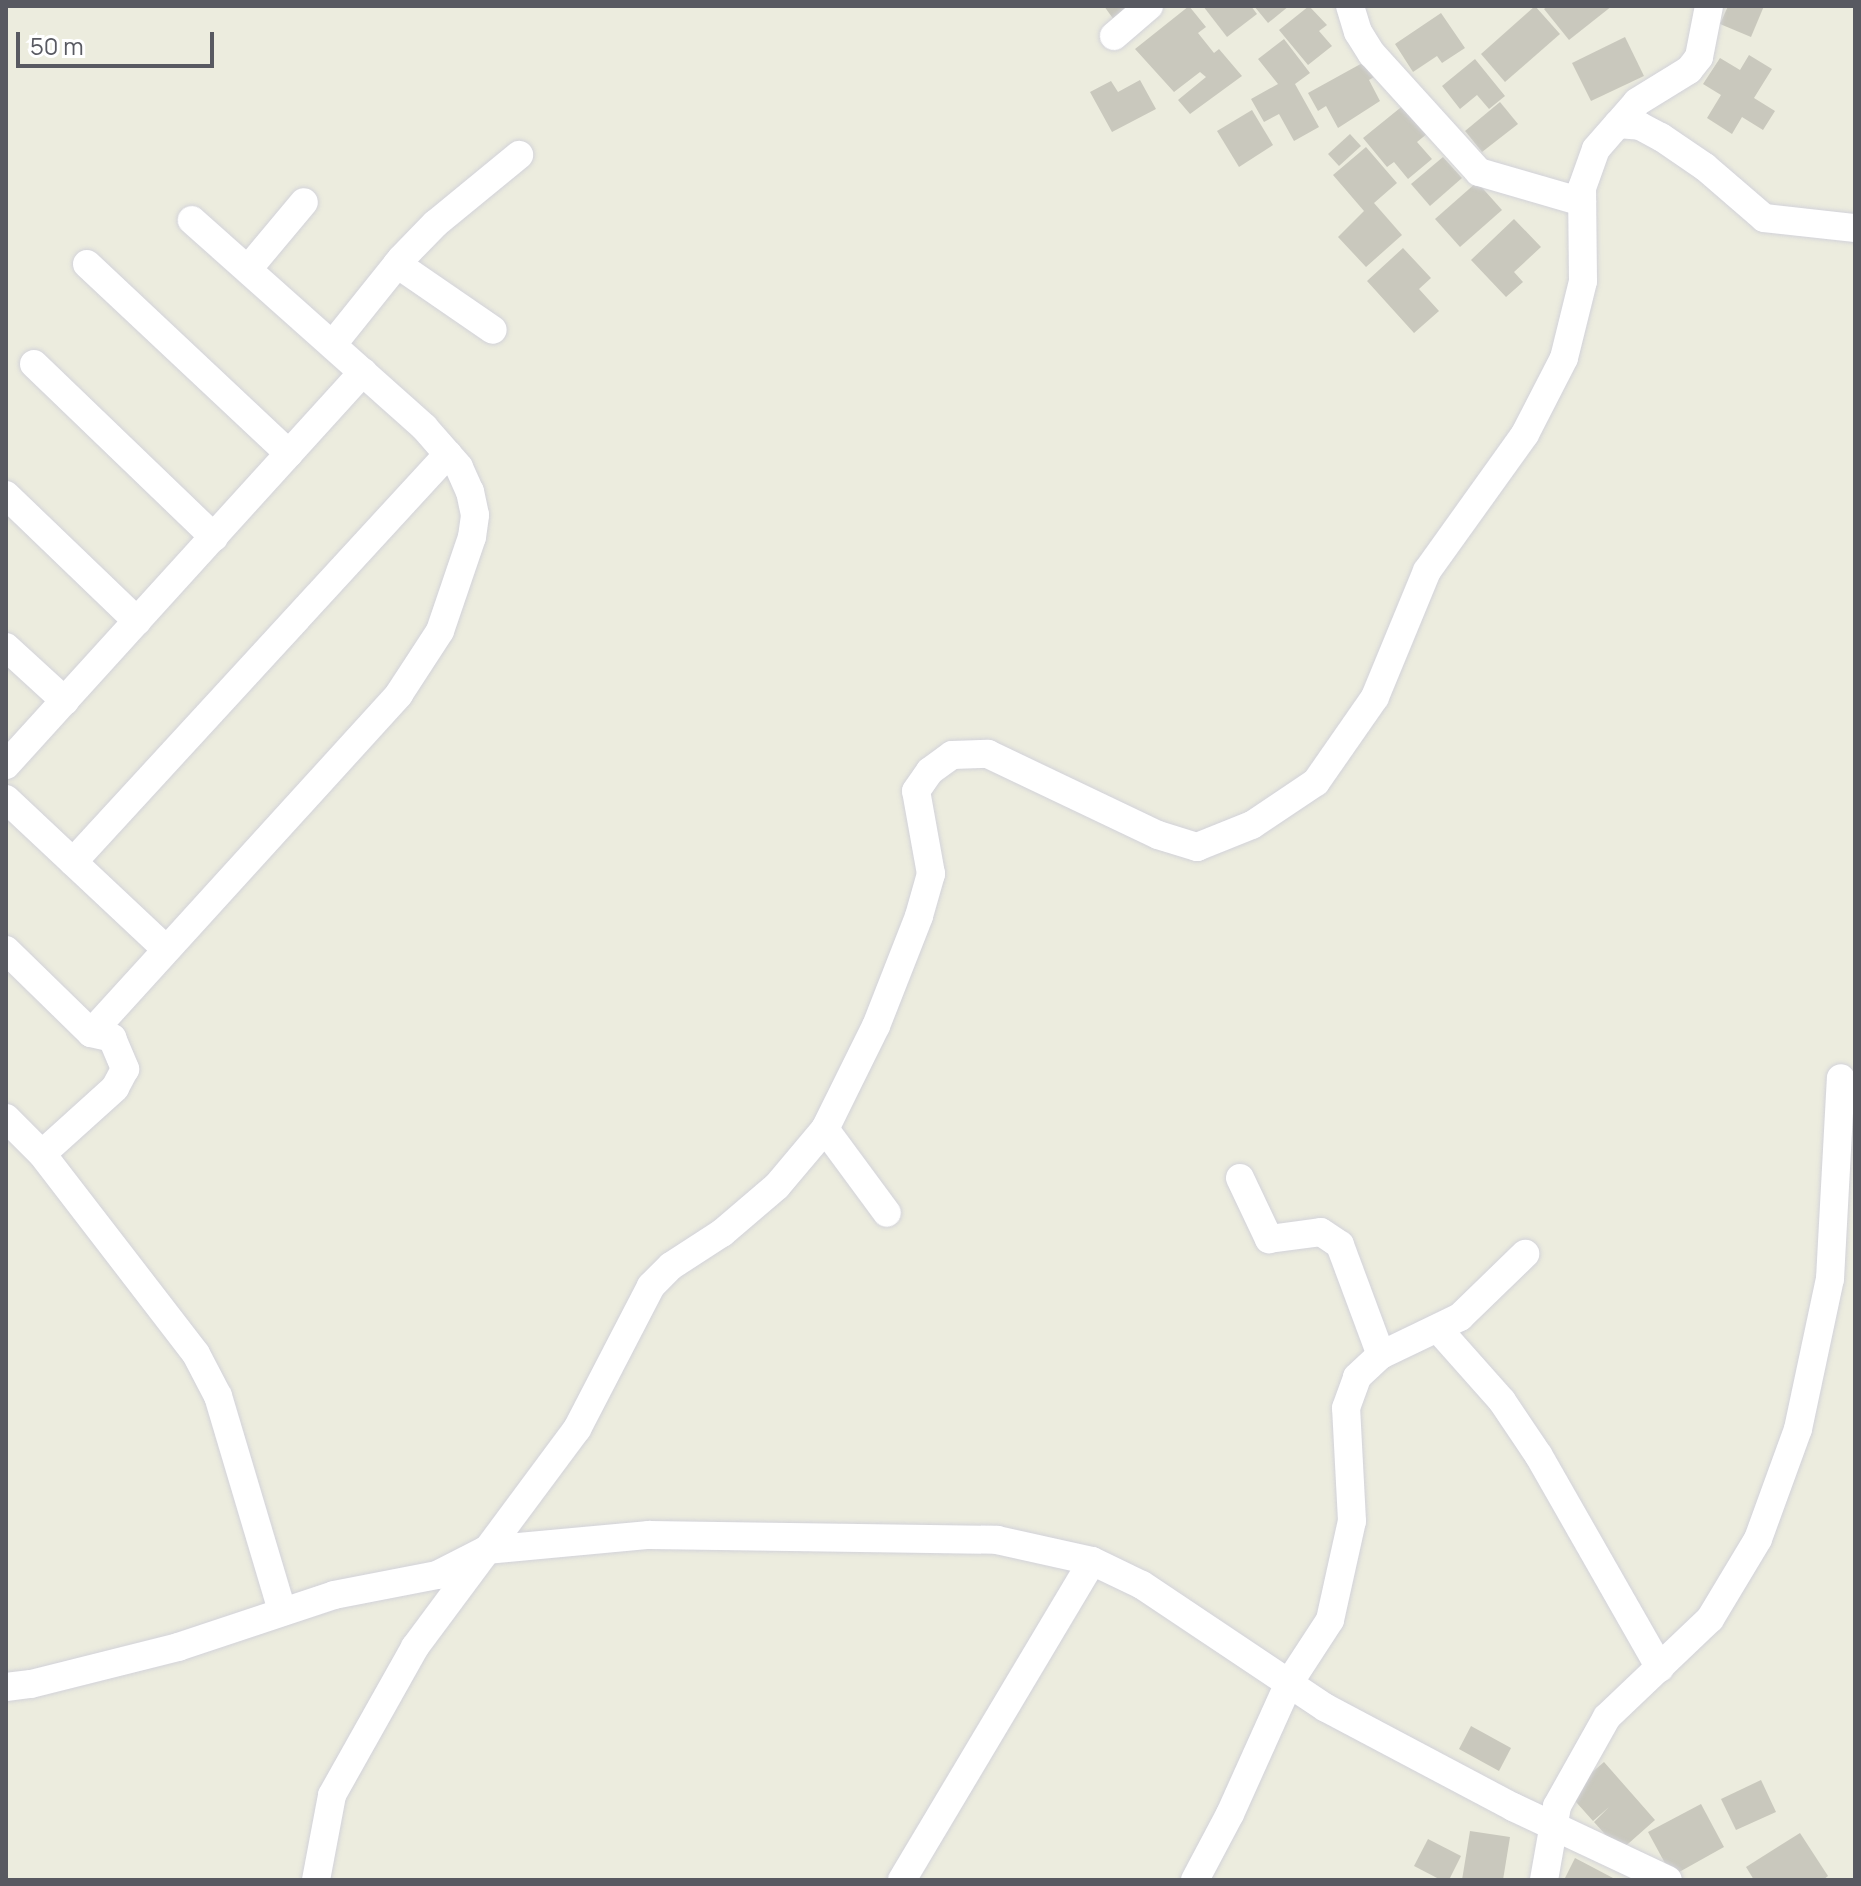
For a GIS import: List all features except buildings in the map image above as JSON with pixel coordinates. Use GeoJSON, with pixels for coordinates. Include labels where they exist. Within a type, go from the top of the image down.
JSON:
{"type":"FeatureCollection","features":[{"type":"Feature","properties":{"kind":"street"},"geometry":{"type":"LineString","coordinates":[[1114,36],[1149,6]]}},
{"type":"Feature","properties":{"kind":"street"},"geometry":{"type":"LineString","coordinates":[[1350,6],[1358,32],[1372,54],[1479,172],[1582,202]]}},
{"type":"Feature","properties":{"kind":"street"},"geometry":{"type":"LineString","coordinates":[[316,1880],[332,1795],[415,1647],[479,1552],[577,1429],[651,1286],[671,1266],[722,1233],[777,1186],[825,1129],[876,1026],[919,916],[931,874],[916,791],[930,771],[952,755],[988,754],[1158,835],[1197,847],[1252,825],[1316,782],[1375,697],[1427,571],[1525,434],[1564,358],[1583,281],[1582,188],[1596,149],[1637,102],[1689,70],[1699,57],[1709,6]]}},
{"type":"Feature","properties":{"kind":"street"},"geometry":{"type":"LineString","coordinates":[[1618,124],[1640,126],[1661,137],[1705,167],[1764,218],[1855,228]]}},
{"type":"Feature","properties":{"kind":"street"},"geometry":{"type":"LineString","coordinates":[[333,344],[397,264],[435,224],[519,155]]}},
{"type":"Feature","properties":{"kind":"street"},"geometry":{"type":"LineString","coordinates":[[248,269],[304,202]]}},
{"type":"Feature","properties":{"kind":"street"},"geometry":{"type":"LineString","coordinates":[[91,1033],[399,694],[440,631],[472,537],[475,515],[470,492],[459,467],[424,427],[192,220]]}},
{"type":"Feature","properties":{"kind":"street"},"geometry":{"type":"LineString","coordinates":[[87,264],[289,454]]}},
{"type":"Feature","properties":{"kind":"street"},"geometry":{"type":"LineString","coordinates":[[397,264],[493,330]]}},
{"type":"Feature","properties":{"kind":"street"},"geometry":{"type":"LineString","coordinates":[[34,364],[214,537]]}},
{"type":"Feature","properties":{"kind":"street"},"geometry":{"type":"LineString","coordinates":[[6,765],[363,372]]}},
{"type":"Feature","properties":{"kind":"street"},"geometry":{"type":"LineString","coordinates":[[73,862],[448,454]]}},
{"type":"Feature","properties":{"kind":"street"},"geometry":{"type":"LineString","coordinates":[[6,495],[137,621]]}},
{"type":"Feature","properties":{"kind":"street"},"geometry":{"type":"LineString","coordinates":[[6,647],[65,701]]}},
{"type":"Feature","properties":{"kind":"street"},"geometry":{"type":"LineString","coordinates":[[6,799],[166,949]]}},
{"type":"Feature","properties":{"kind":"street"},"geometry":{"type":"LineString","coordinates":[[6,950],[91,1033],[112,1038],[125,1069],[115,1088],[42,1154]]}},
{"type":"Feature","properties":{"kind":"street"},"geometry":{"type":"LineString","coordinates":[[1535,1817],[1557,1806],[1571,1776],[1607,1717],[1710,1619],[1758,1539],[1798,1429],[1830,1279],[1841,1078]]}},
{"type":"Feature","properties":{"kind":"street"},"geometry":{"type":"LineString","coordinates":[[6,1118],[42,1154],[180,1330],[202,1364],[218,1396],[282,1611]]}},
{"type":"Feature","properties":{"kind":"street"},"geometry":{"type":"LineString","coordinates":[[825,1129],[887,1213]]}},
{"type":"Feature","properties":{"kind":"street"},"geometry":{"type":"LineString","coordinates":[[1240,1178],[1269,1239],[1321,1232],[1340,1245],[1381,1355]]}},
{"type":"Feature","properties":{"kind":"street"},"geometry":{"type":"LineString","coordinates":[[1195,1880],[1230,1814],[1289,1683],[1330,1620],[1352,1521],[1346,1408],[1357,1377],[1381,1355],[1439,1330],[1460,1317],[1525,1254]]}},
{"type":"Feature","properties":{"kind":"street"},"geometry":{"type":"LineString","coordinates":[[1439,1330],[1502,1401],[1539,1456],[1660,1668]]}},
{"type":"Feature","properties":{"kind":"street"},"geometry":{"type":"LineString","coordinates":[[6,1687],[31,1684],[178,1647],[334,1595],[437,1575],[479,1552],[649,1535],[997,1540],[1092,1561],[1142,1585],[1326,1708],[1535,1817],[1668,1880]]}},
{"type":"Feature","properties":{"kind":"street"},"geometry":{"type":"LineString","coordinates":[[902,1880],[1092,1561]]}},
{"type":"Feature","properties":{"kind":"street"},"geometry":{"type":"LineString","coordinates":[[1535,1817],[1544,1880]]}}]}
